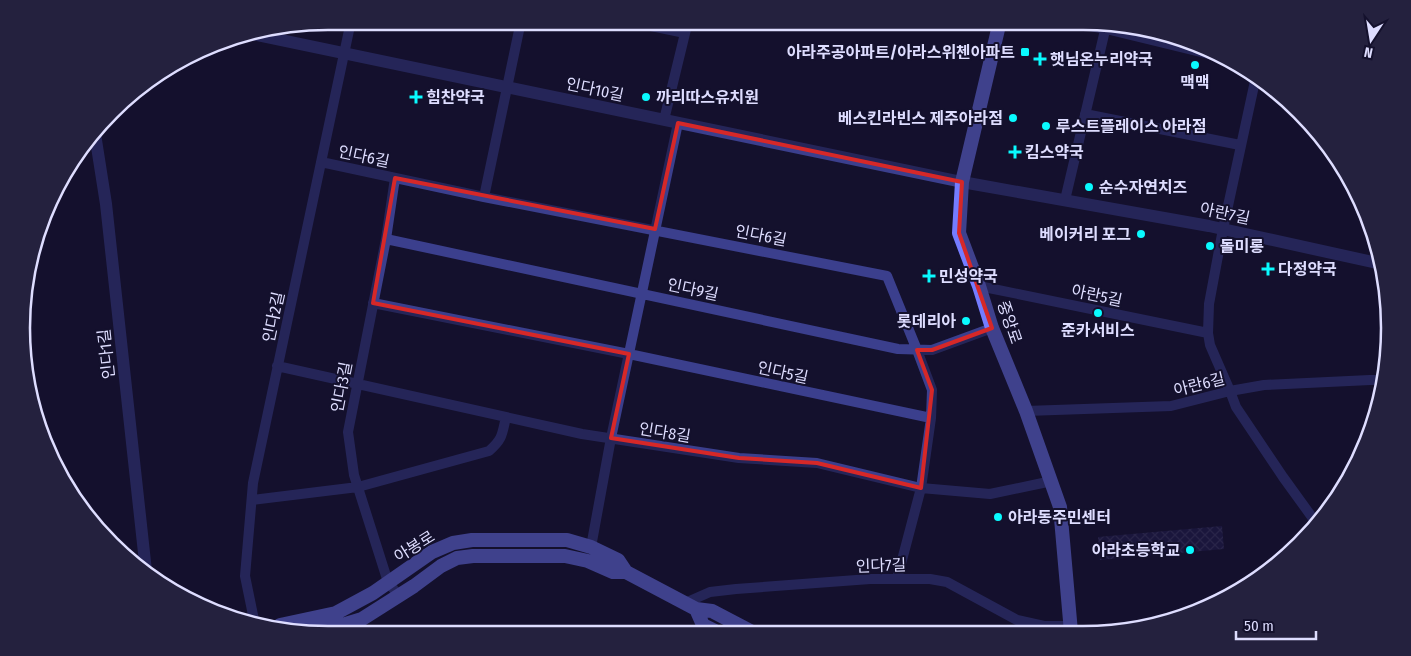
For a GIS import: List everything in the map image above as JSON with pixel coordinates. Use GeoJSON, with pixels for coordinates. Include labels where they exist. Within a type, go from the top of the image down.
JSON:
{"type":"FeatureCollection","features":[{"type":"Feature","properties":{"kind":"main road","name":"중앙로"},"geometry":{"type":"LineString","coordinates":[[998,30],[962,182],[959,233],[979,286],[992,328],[1026,411],[1060,507],[1071,626]]}},
{"type":"Feature","properties":{"kind":"main road","name":"아봉로"},"geometry":{"type":"LineString","coordinates":[[289,623],[336,613],[373,593],[432,552],[452,543],[472,540],[567,540],[592,547],[618,560],[626,572]]}},
{"type":"Feature","properties":{"kind":"main road","name":"아봉로"},"geometry":{"type":"LineString","coordinates":[[339,626],[362,619],[399,596],[441,566],[457,558],[473,556],[565,556],[588,561],[613,572],[626,572],[691,606],[712,610],[741,626]]}},
{"type":"Feature","properties":{"kind":"main road","name":"아봉로"},"geometry":{"type":"LineString","coordinates":[[691,606],[705,626]]}},
{"type":"Feature","properties":{"kind":"street","name":"인다2길"},"geometry":{"type":"LineString","coordinates":[[253,616],[245,576],[253,483],[349,30]]}},
{"type":"Feature","properties":{"kind":"street"},"geometry":{"type":"LineString","coordinates":[[484,197],[519,30]]}},
{"type":"Feature","properties":{"kind":"street"},"geometry":{"type":"LineString","coordinates":[[670,30],[685,33]]}},
{"type":"Feature","properties":{"kind":"street"},"geometry":{"type":"LineString","coordinates":[[664,120],[686,30]]}},
{"type":"Feature","properties":{"kind":"street"},"geometry":{"type":"LineString","coordinates":[[1065,200],[1105,31]]}},
{"type":"Feature","properties":{"kind":"street","name":"인다10길"},"geometry":{"type":"LineString","coordinates":[[266,37],[962,182]]}},
{"type":"Feature","properties":{"kind":"street"},"geometry":{"type":"LineString","coordinates":[[1254,84],[1222,229],[1209,304],[1208,334],[1210,345],[1236,407],[1312,517]]}},
{"type":"Feature","properties":{"kind":"street"},"geometry":{"type":"LineString","coordinates":[[1085,114],[1240,145]]}},
{"type":"Feature","properties":{"kind":"street"},"geometry":{"type":"LineString","coordinates":[[592,547],[611,438],[678,122]]}},
{"type":"Feature","properties":{"kind":"street","name":"인다1길"},"geometry":{"type":"LineString","coordinates":[[97,141],[106,204],[145,562]]}},
{"type":"Feature","properties":{"kind":"street","name":"인다6길"},"geometry":{"type":"LineString","coordinates":[[321,162],[484,197],[887,276],[932,390],[931,418],[920,488],[897,579]]}},
{"type":"Feature","properties":{"kind":"street","name":"인다3길"},"geometry":{"type":"LineString","coordinates":[[395,178],[386,239],[348,432],[354,475],[388,582],[399,596]]}},
{"type":"Feature","properties":{"kind":"street","name":"아란7길"},"geometry":{"type":"LineString","coordinates":[[962,182],[1222,229],[1373,262]]}},
{"type":"Feature","properties":{"kind":"street","name":"인다9길"},"geometry":{"type":"LineString","coordinates":[[386,239],[898,350],[932,350],[992,328]]}},
{"type":"Feature","properties":{"kind":"street","name":"아란5길"},"geometry":{"type":"LineString","coordinates":[[979,286],[1208,334]]}},
{"type":"Feature","properties":{"kind":"street","name":"인다5길"},"geometry":{"type":"LineString","coordinates":[[373,303],[629,354],[931,418]]}},
{"type":"Feature","properties":{"kind":"street","name":"인다8길"},"geometry":{"type":"LineString","coordinates":[[278,366],[582,434],[739,458],[817,463],[920,488],[990,494],[1052,481]]}},
{"type":"Feature","properties":{"kind":"street","name":"아란6길"},"geometry":{"type":"LineString","coordinates":[[1026,411],[1171,406],[1230,391],[1273,384],[1376,380]]}},
{"type":"Feature","properties":{"kind":"street"},"geometry":{"type":"LineString","coordinates":[[252,500],[358,487],[489,450],[498,442],[506,417]]}},
{"type":"Feature","properties":{"kind":"street","name":"인다7길"},"geometry":{"type":"LineString","coordinates":[[691,606],[710,592],[870,579],[930,579],[947,582],[1017,620],[1044,626]]}},
{"type":"Feature","properties":{"kind":"lane"},"geometry":{"type":"LineString","coordinates":[[362,619],[363,626]]}},
{"type":"Feature","properties":{"kind":"highlighted area"},"geometry":{"type":"Polygon","coordinates":[[[678,123],[962,182],[959,233],[992,328],[932,350],[917,350],[932,390],[921,488],[817,463],[739,458],[611,438],[629,354],[373,303],[395,178],[655,229],[678,123]]]}},
{"type":"Feature","properties":{"kind":"building"},"geometry":{"type":"Polygon","coordinates":[[[1222,526],[1224,549],[1100,560],[1098,537],[1222,526]]]}},
{"type":"Feature","properties":{"kind":"place","name":"아라주공아파트/아라스위첸아파트"},"geometry":{"type":"Point","coordinates":[1025,52]}},
{"type":"Feature","properties":{"kind":"place","name":"햇님온누리약국"},"geometry":{"type":"Point","coordinates":[1040,59]}},
{"type":"Feature","properties":{"kind":"place","name":"맥맥"},"geometry":{"type":"Point","coordinates":[1195,65]}},
{"type":"Feature","properties":{"kind":"place","name":"힘찬약국"},"geometry":{"type":"Point","coordinates":[416,97]}},
{"type":"Feature","properties":{"kind":"place","name":"까리따스유치원"},"geometry":{"type":"Point","coordinates":[646,97]}},
{"type":"Feature","properties":{"kind":"place","name":"베스킨라빈스 제주아라점"},"geometry":{"type":"Point","coordinates":[1013,118]}},
{"type":"Feature","properties":{"kind":"place","name":"루스트플레이스 아라점"},"geometry":{"type":"Point","coordinates":[1046,126]}},
{"type":"Feature","properties":{"kind":"place","name":"킴스약국"},"geometry":{"type":"Point","coordinates":[1015,152]}},
{"type":"Feature","properties":{"kind":"place","name":"순수자연치즈"},"geometry":{"type":"Point","coordinates":[1089,187]}},
{"type":"Feature","properties":{"kind":"place","name":"베이커리 포그"},"geometry":{"type":"Point","coordinates":[1141,234]}},
{"type":"Feature","properties":{"kind":"place","name":"돌미롱"},"geometry":{"type":"Point","coordinates":[1210,246]}},
{"type":"Feature","properties":{"kind":"place","name":"다정약국"},"geometry":{"type":"Point","coordinates":[1268,269]}},
{"type":"Feature","properties":{"kind":"place","name":"민성약국"},"geometry":{"type":"Point","coordinates":[929,276]}},
{"type":"Feature","properties":{"kind":"place","name":"준카서비스"},"geometry":{"type":"Point","coordinates":[1098,313]}},
{"type":"Feature","properties":{"kind":"place","name":"롯데리아"},"geometry":{"type":"Point","coordinates":[966,321]}},
{"type":"Feature","properties":{"kind":"place","name":"아라동주민센터"},"geometry":{"type":"Point","coordinates":[998,517]}},
{"type":"Feature","properties":{"kind":"place","name":"아라초등학교"},"geometry":{"type":"Point","coordinates":[1190,550]}}]}
